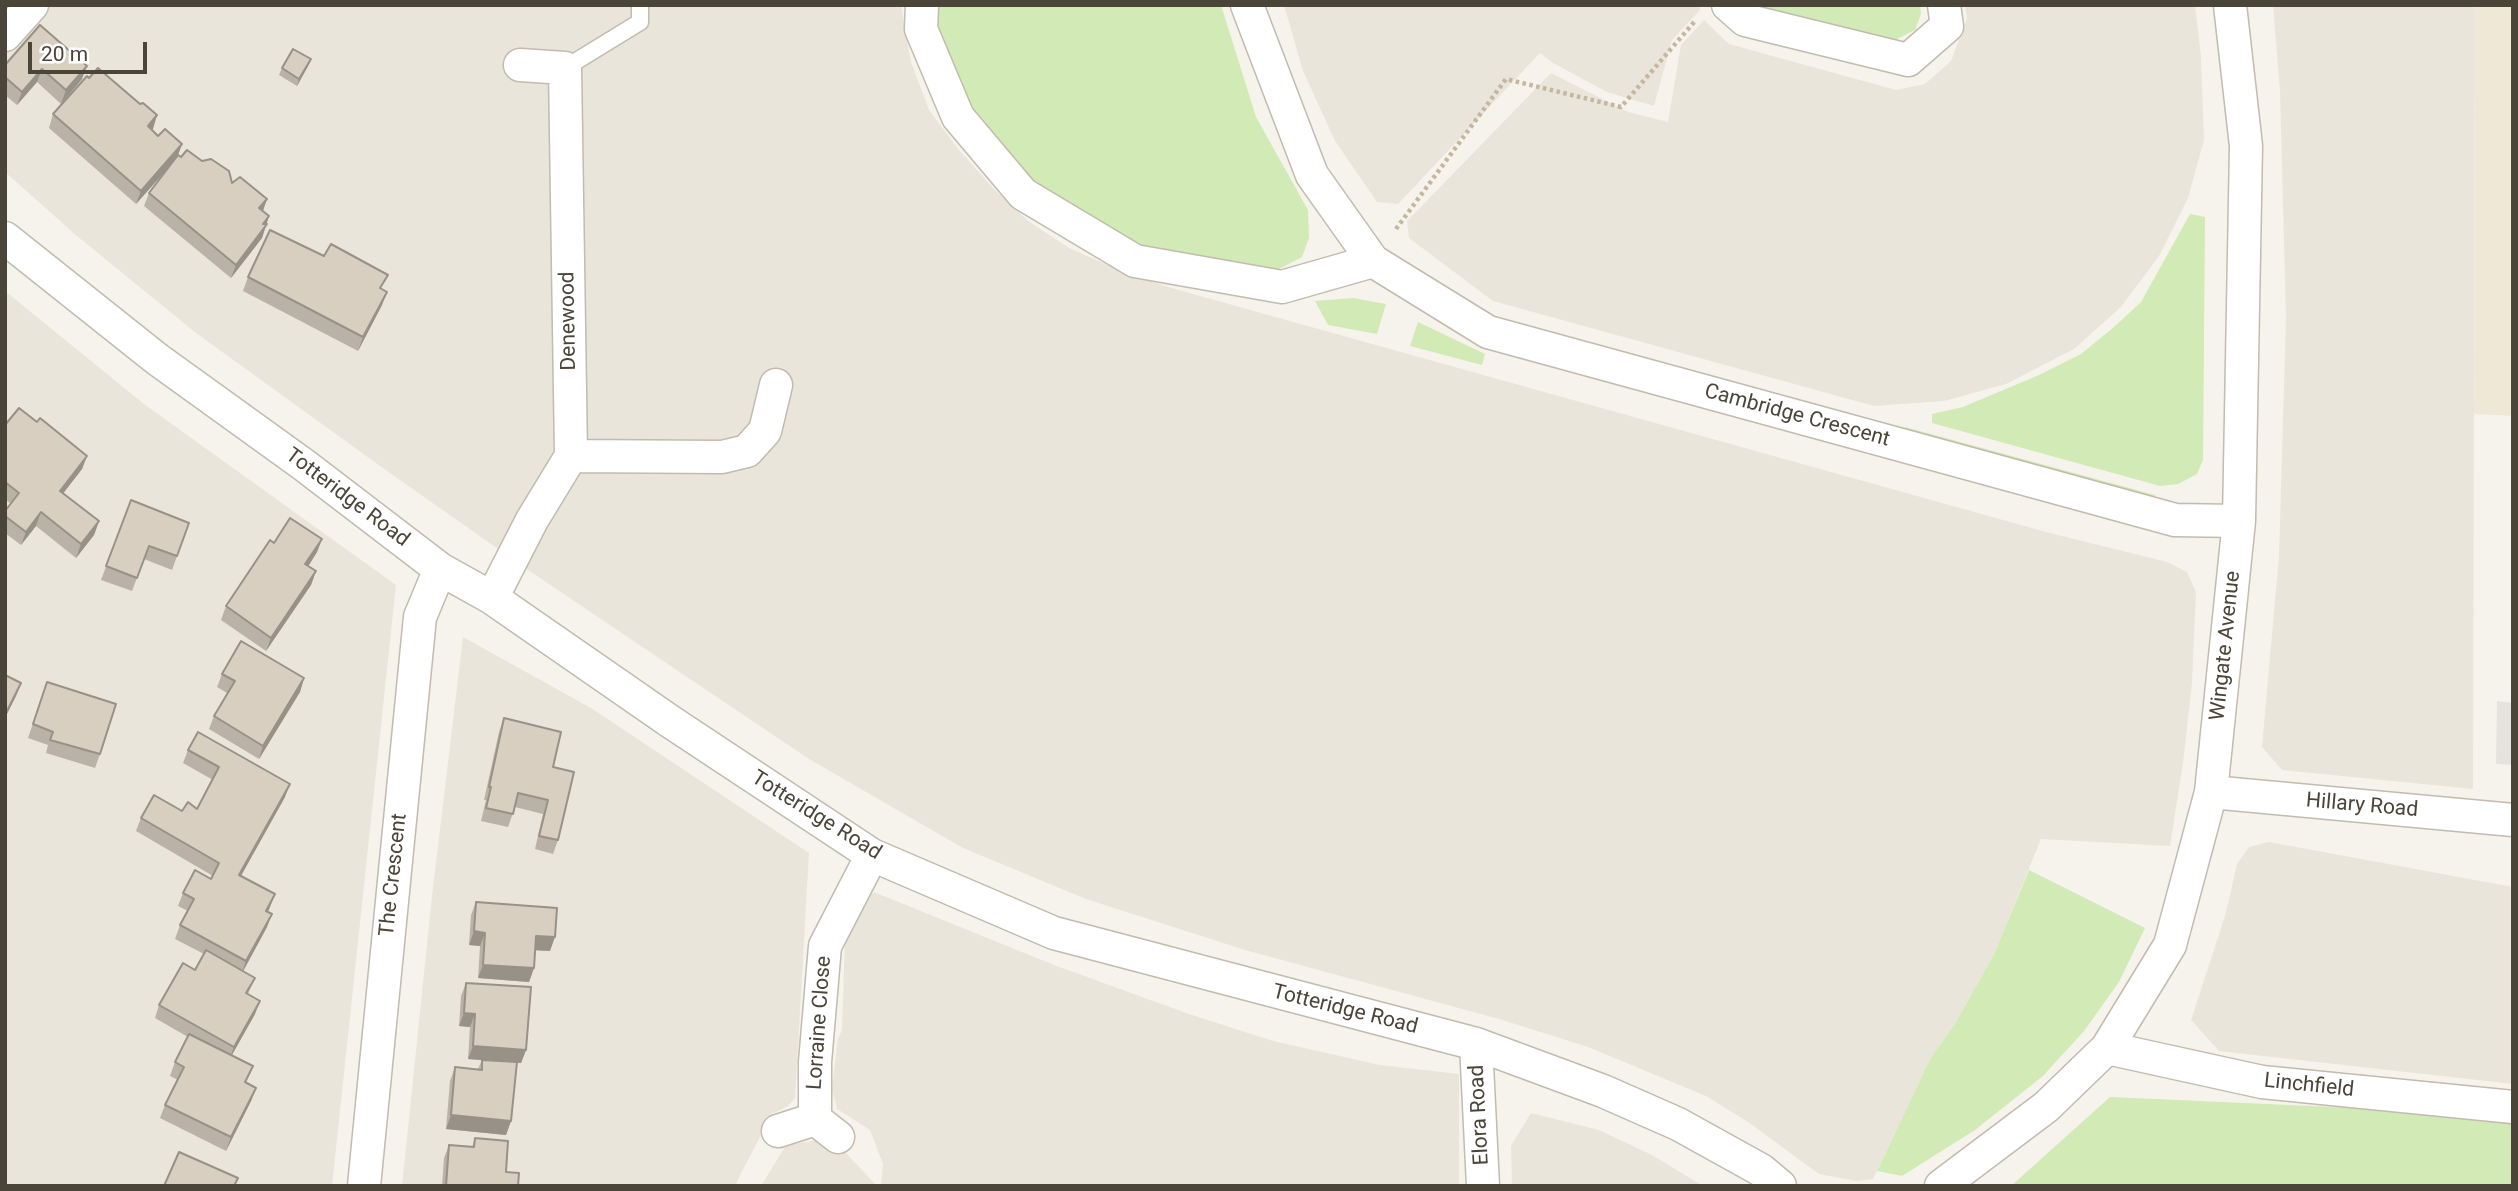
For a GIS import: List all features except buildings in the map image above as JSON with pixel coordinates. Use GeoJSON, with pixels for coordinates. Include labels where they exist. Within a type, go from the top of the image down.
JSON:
{"type":"FeatureCollection","features":[{"type":"Feature","properties":{"kind":"street"},"geometry":{"type":"LineString","coordinates":[[5,35],[32,5]]}},
{"type":"Feature","properties":{"kind":"street"},"geometry":{"type":"LineString","coordinates":[[922,5],[920,29],[958,117],[1023,194],[1135,261],[1282,287],[1373,261]]}},
{"type":"Feature","properties":{"kind":"street","name":"Cambridge Crescent"},"geometry":{"type":"LineString","coordinates":[[1247,5],[1312,175],[1373,261],[1488,331],[2175,520],[2239,521]]}},
{"type":"Feature","properties":{"kind":"street"},"geometry":{"type":"LineString","coordinates":[[1714,10],[1908,60],[1947,26],[1944,5]]}},
{"type":"Feature","properties":{"kind":"street","name":"Wingate Avenue"},"geometry":{"type":"LineString","coordinates":[[1941,1186],[2046,1107],[2107,1048],[2170,945],[2211,792],[2239,521],[2246,146],[2230,5]]}},
{"type":"Feature","properties":{"kind":"street"},"geometry":{"type":"LineString","coordinates":[[520,65],[565,68]]}},
{"type":"Feature","properties":{"kind":"street","name":"Denewood"},"geometry":{"type":"LineString","coordinates":[[565,68],[571,456]]}},
{"type":"Feature","properties":{"kind":"street","name":"Totteridge Road"},"geometry":{"type":"LineString","coordinates":[[5,237],[157,359],[304,465],[440,569],[492,598],[671,722],[872,855],[1054,933],[1476,1044],[1603,1091],[1678,1124],[1761,1170],[1780,1186]]}},
{"type":"Feature","properties":{"kind":"street"},"geometry":{"type":"LineString","coordinates":[[492,598],[532,520],[571,456],[722,457],[747,451],[765,430],[776,385]]}},
{"type":"Feature","properties":{"kind":"street","name":"The Crescent"},"geometry":{"type":"LineString","coordinates":[[364,1186],[420,617],[440,569]]}},
{"type":"Feature","properties":{"kind":"street","name":"Hillary Road"},"geometry":{"type":"LineString","coordinates":[[2211,792],[2513,820]]}},
{"type":"Feature","properties":{"kind":"street","name":"Lorraine Close"},"geometry":{"type":"LineString","coordinates":[[778,1130],[827,1128],[815,1062],[825,946],[872,855]]}},
{"type":"Feature","properties":{"kind":"street","name":"Elora Road"},"geometry":{"type":"LineString","coordinates":[[1476,1044],[1483,1186]]}},
{"type":"Feature","properties":{"kind":"street","name":"Linchfield"},"geometry":{"type":"LineString","coordinates":[[2107,1048],[2262,1082],[2513,1107]]}},
{"type":"Feature","properties":{"kind":"lane"},"geometry":{"type":"LineString","coordinates":[[565,68],[640,22],[639,5]]}},
{"type":"Feature","properties":{"kind":"path"},"geometry":{"type":"LineString","coordinates":[[1373,261],[1506,79],[1621,107],[1714,10]]}},
{"type":"Feature","properties":{"kind":"shaded area"},"geometry":{"type":"Polygon","coordinates":[[[5,5],[901,5],[911,62],[929,110],[959,150],[993,188],[1028,221],[1069,248],[1119,270],[1168,287],[2046,532],[2167,562],[2187,572],[2196,592],[2192,683],[2170,846],[2041,839],[1994,954],[1956,1022],[1930,1059],[1873,1179],[1856,1181],[1819,1174],[1748,1122],[1706,1096],[1588,1047],[1499,1019],[1245,950],[1086,899],[963,848],[809,759],[531,572],[387,471],[196,333],[77,236],[5,172],[5,5]]]}},
{"type":"Feature","properties":{"kind":"shaded area"},"geometry":{"type":"Polygon","coordinates":[[[1284,5],[1699,5],[1700,10],[1672,40],[1654,106],[1607,92],[1553,63],[1540,53],[1398,204],[1377,202],[1335,141],[1303,71],[1284,5]]]}},
{"type":"Feature","properties":{"kind":"shaded area"},"geometry":{"type":"Polygon","coordinates":[[[1965,5],[2195,5],[2201,57],[2204,140],[2188,198],[2159,256],[2121,307],[2074,349],[2006,384],[1944,401],[1874,406],[1493,301],[1409,238],[1407,221],[1551,73],[1628,112],[1668,122],[1681,45],[1704,20],[1729,44],[1896,90],[1925,84],[1951,61],[1967,18],[1965,5]]]}},
{"type":"Feature","properties":{"kind":"shaded area"},"geometry":{"type":"Polygon","coordinates":[[[2273,5],[2475,5],[2473,789],[2282,770],[2262,747],[2279,556],[2286,318],[2280,91],[2273,5]]]}},
{"type":"Feature","properties":{"kind":"shaded area"},"geometry":{"type":"Polygon","coordinates":[[[2475,5],[2513,5],[2513,416],[2474,414],[2475,5]]]}},
{"type":"Feature","properties":{"kind":"shaded area"},"geometry":{"type":"Polygon","coordinates":[[[5,291],[144,404],[396,585],[332,1186],[5,1186],[5,291]]]}},
{"type":"Feature","properties":{"kind":"shaded area"},"geometry":{"type":"Polygon","coordinates":[[[463,637],[591,708],[809,853],[795,1098],[788,1106],[772,1114],[736,1186],[402,1186],[432,896],[463,637]]]}},
{"type":"Feature","properties":{"kind":"shaded area"},"geometry":{"type":"Polygon","coordinates":[[[2497,701],[2513,703],[2513,765],[2496,764],[2497,701]]]}},
{"type":"Feature","properties":{"kind":"shaded area"},"geometry":{"type":"Polygon","coordinates":[[[2269,842],[2513,887],[2513,1084],[2219,1051],[2191,1020],[2225,916],[2237,864],[2249,847],[2269,842]]]}},
{"type":"Feature","properties":{"kind":"shaded area"},"geometry":{"type":"Polygon","coordinates":[[[874,892],[1054,965],[1273,1041],[1380,1065],[1459,1074],[1459,1186],[881,1186],[883,1164],[870,1130],[837,1109],[832,1089],[838,1039],[842,1030],[845,938],[865,901],[874,892]]]}},
{"type":"Feature","properties":{"kind":"shaded area"},"geometry":{"type":"Polygon","coordinates":[[[1531,1113],[1599,1130],[1652,1155],[1703,1186],[1512,1186],[1511,1146],[1531,1113]]]}},
{"type":"Feature","properties":{"kind":"shaded area"},"geometry":{"type":"Polygon","coordinates":[[[818,1140],[847,1154],[877,1186],[761,1186],[786,1145],[818,1140]]]}},
{"type":"Feature","properties":{"kind":"green space"},"geometry":{"type":"Polygon","coordinates":[[[927,5],[1221,5],[1256,117],[1308,210],[1309,238],[1302,257],[1279,269],[1232,274],[1081,228],[1008,172],[958,104],[927,5]]]}},
{"type":"Feature","properties":{"kind":"green space"},"geometry":{"type":"Polygon","coordinates":[[[1734,5],[1920,5],[1921,14],[1915,30],[1885,45],[1734,5]]]}},
{"type":"Feature","properties":{"kind":"green space"},"geometry":{"type":"Polygon","coordinates":[[[2190,214],[2205,217],[2203,460],[2197,474],[2178,484],[2160,486],[1932,423],[1932,414],[1963,407],[2081,354],[2141,302],[2190,214]]]}},
{"type":"Feature","properties":{"kind":"green space"},"geometry":{"type":"Polygon","coordinates":[[[1353,298],[1386,304],[1377,334],[1328,325],[1315,301],[1353,298]]]}},
{"type":"Feature","properties":{"kind":"green space"},"geometry":{"type":"Polygon","coordinates":[[[1418,322],[1485,354],[1482,365],[1410,346],[1418,322]]]}},
{"type":"Feature","properties":{"kind":"green space"},"geometry":{"type":"Polygon","coordinates":[[[1905,427],[2155,495],[2153,505],[1902,435],[1905,427]]]}},
{"type":"Feature","properties":{"kind":"green space"},"geometry":{"type":"Polygon","coordinates":[[[2029,870],[2145,928],[2119,982],[2084,1031],[2043,1076],[1975,1130],[1902,1176],[1877,1171],[1930,1059],[1956,1022],[1994,954],[2029,870]]]}},
{"type":"Feature","properties":{"kind":"green space"},"geometry":{"type":"Polygon","coordinates":[[[2110,1097],[2513,1115],[2513,1186],[2011,1186],[2110,1097]]]}}]}
